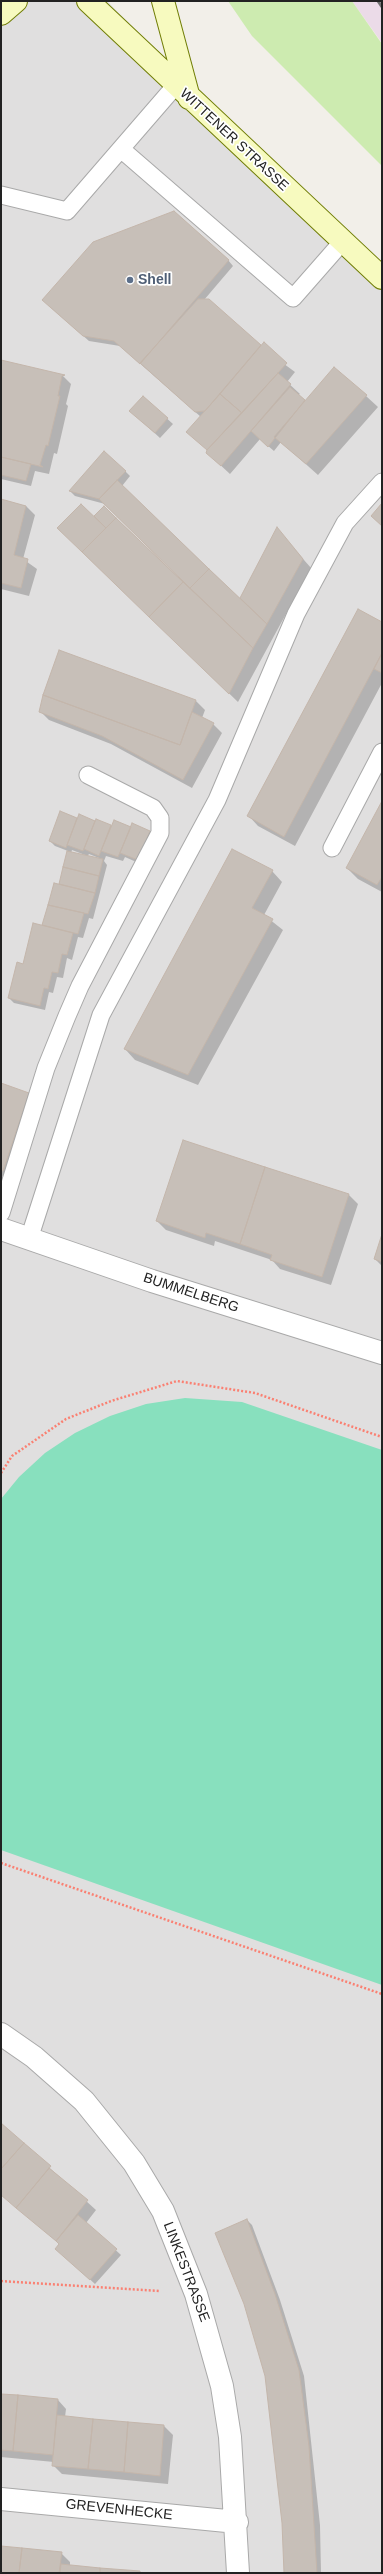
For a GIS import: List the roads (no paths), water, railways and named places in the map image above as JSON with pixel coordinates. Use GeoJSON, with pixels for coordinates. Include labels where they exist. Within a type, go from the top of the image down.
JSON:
{"type":"FeatureCollection","features":[{"type":"Feature","properties":{"kind":"main road"},"geometry":{"type":"LineString","coordinates":[[1,14],[16,1]]}},
{"type":"Feature","properties":{"kind":"main road","name":"WITTENER STRASSE"},"geometry":{"type":"LineString","coordinates":[[88,1],[382,278]]}},
{"type":"Feature","properties":{"kind":"main road"},"geometry":{"type":"LineString","coordinates":[[163,1],[183,92]]}},
{"type":"Feature","properties":{"kind":"street","name":"BUMMELBERG"},"geometry":{"type":"LineString","coordinates":[[1,1228],[29,1239],[160,1283],[382,1353]]}},
{"type":"Feature","properties":{"kind":"street","name":"LINKESTRASSE"},"geometry":{"type":"LineString","coordinates":[[1,2034],[34,2056],[84,2102],[134,2163],[163,2211],[196,2294],[222,2386],[230,2436],[238,2573]]}},
{"type":"Feature","properties":{"kind":"street","name":"GREVENHECKE"},"geometry":{"type":"LineString","coordinates":[[1,2498],[236,2522]]}},
{"type":"Feature","properties":{"kind":"lane"},"geometry":{"type":"LineString","coordinates":[[1,195],[67,211],[121,149],[183,92]]}},
{"type":"Feature","properties":{"kind":"lane"},"geometry":{"type":"LineString","coordinates":[[121,149],[293,298],[343,242]]}},
{"type":"Feature","properties":{"kind":"lane"},"geometry":{"type":"LineString","coordinates":[[29,1239],[101,1016],[217,800],[296,614],[345,524],[382,482]]}},
{"type":"Feature","properties":{"kind":"lane"},"geometry":{"type":"LineString","coordinates":[[332,848],[382,752]]}},
{"type":"Feature","properties":{"kind":"lane"},"geometry":{"type":"LineString","coordinates":[[1,1212],[46,1068],[67,1016],[80,986],[160,833],[160,818],[153,808],[88,775]]}},
{"type":"Feature","properties":{"kind":"railway"},"geometry":{"type":"LineString","coordinates":[[378,1],[382,7]]}},
{"type":"Feature","properties":{"kind":"place","name":"Shell"},"geometry":{"type":"Point","coordinates":[130,280]}}]}
